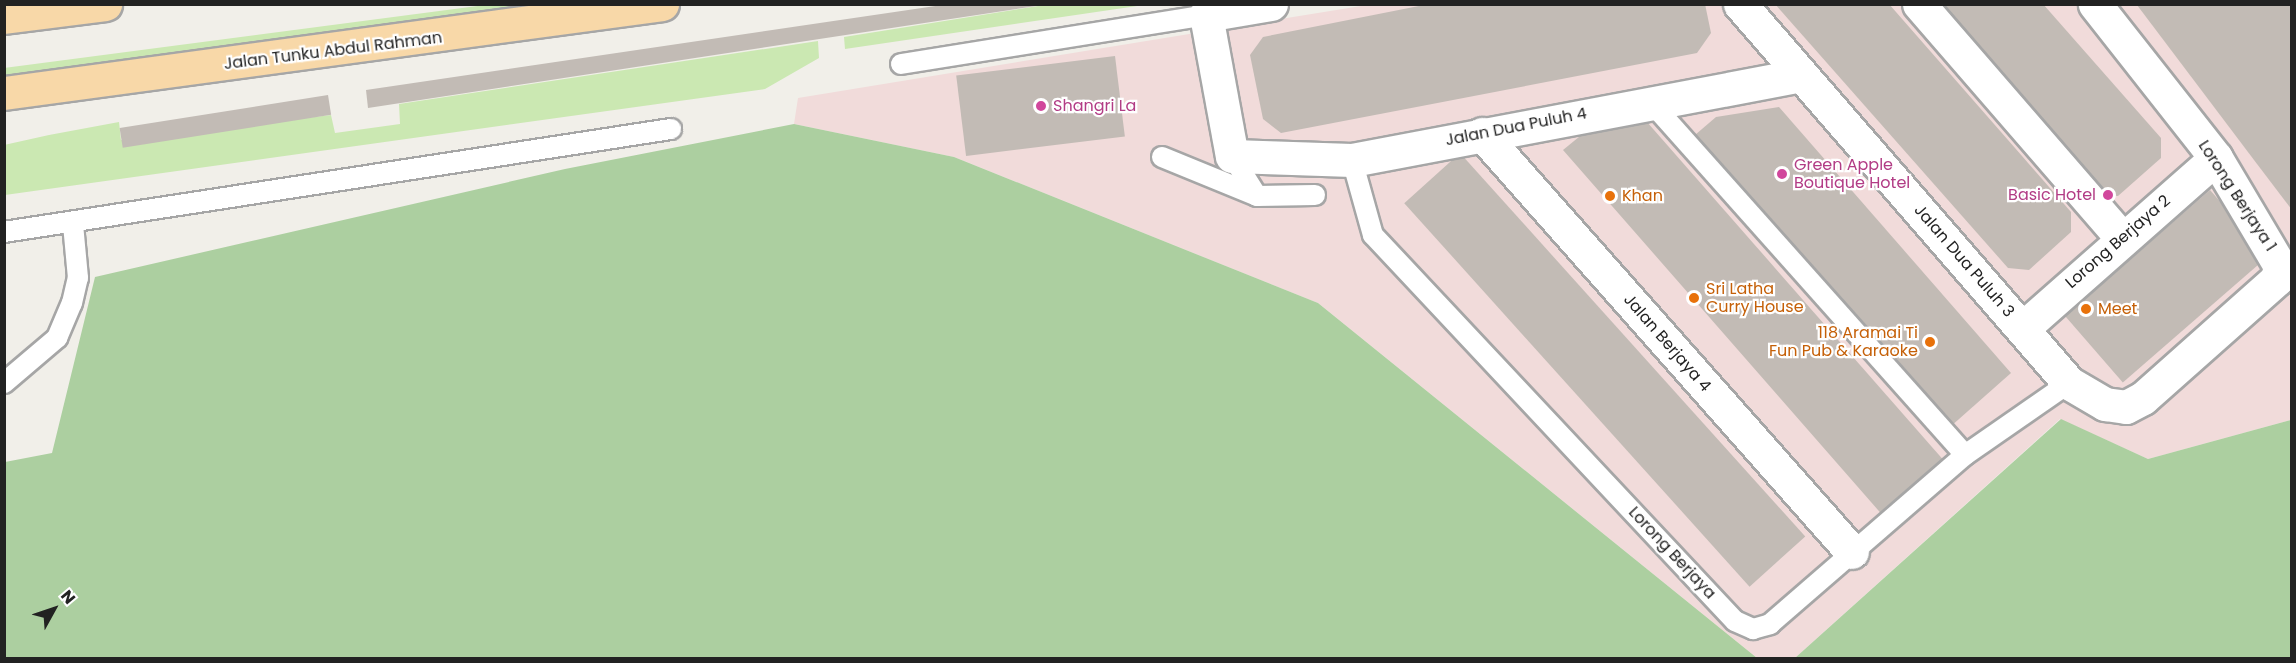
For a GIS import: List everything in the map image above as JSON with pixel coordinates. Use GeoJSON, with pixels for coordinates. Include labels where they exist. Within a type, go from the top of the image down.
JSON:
{"type":"FeatureCollection","features":[{"type":"Feature","properties":{"kind":"main road"},"geometry":{"type":"LineString","coordinates":[[4,17],[105,4]]}},
{"type":"Feature","properties":{"kind":"main road","name":"Jalan Tunku Abdul Rahman"},"geometry":{"type":"LineString","coordinates":[[4,93],[662,4]]}},
{"type":"Feature","properties":{"kind":"street"},"geometry":{"type":"LineString","coordinates":[[1232,156],[1206,15],[1271,4]]}},
{"type":"Feature","properties":{"kind":"street","name":"Jalan Dua Puluh 3"},"geometry":{"type":"LineString","coordinates":[[1740,4],[2069,383],[2105,404],[2126,407],[2143,398]]}},
{"type":"Feature","properties":{"kind":"street"},"geometry":{"type":"LineString","coordinates":[[1919,4],[2121,237]]}},
{"type":"Feature","properties":{"kind":"street","name":"Lorong Berjaya 1"},"geometry":{"type":"LineString","coordinates":[[2095,4],[2216,158],[2273,248],[2280,266],[2277,279],[2143,398]]}},
{"type":"Feature","properties":{"kind":"street","name":"Jalan Dua Puluh 4"},"geometry":{"type":"LineString","coordinates":[[1232,156],[1352,160],[1648,100],[1800,75]]}},
{"type":"Feature","properties":{"kind":"street","name":"Jalan Berjaya 4"},"geometry":{"type":"LineString","coordinates":[[1482,134],[1852,552]]}},
{"type":"Feature","properties":{"kind":"street","name":"Lorong Berjaya 2"},"geometry":{"type":"LineString","coordinates":[[2023,328],[2121,237],[2216,158]]}},
{"type":"Feature","properties":{"kind":"lane"},"geometry":{"type":"LineString","coordinates":[[901,64],[1206,15]]}},
{"type":"Feature","properties":{"kind":"lane"},"geometry":{"type":"LineString","coordinates":[[1648,100],[1965,455]]}},
{"type":"Feature","properties":{"kind":"lane"},"geometry":{"type":"LineString","coordinates":[[4,232],[73,224],[671,129]]}},
{"type":"Feature","properties":{"kind":"lane"},"geometry":{"type":"LineString","coordinates":[[1232,156],[1257,196]]}},
{"type":"Feature","properties":{"kind":"lane"},"geometry":{"type":"LineString","coordinates":[[1162,157],[1257,196],[1315,195]]}},
{"type":"Feature","properties":{"kind":"lane","name":"Lorong Berjaya"},"geometry":{"type":"LineString","coordinates":[[1352,160],[1373,235],[1736,621],[1753,629],[1770,624],[1965,455],[2069,383]]}},
{"type":"Feature","properties":{"kind":"lane"},"geometry":{"type":"LineString","coordinates":[[4,384],[57,338],[72,303],[78,278],[73,224]]}},
{"type":"Feature","properties":{"kind":"shaded area"},"geometry":{"type":"Polygon","coordinates":[[[1367,5],[2291,5],[2291,420],[2148,459],[2060,419],[1795,658],[1757,658],[1318,303],[954,157],[794,124],[798,98],[1367,5]]]}},
{"type":"Feature","properties":{"kind":"green space"},"geometry":{"type":"Polygon","coordinates":[[[485,5],[584,5],[5,80],[4,68],[485,5]]]}},
{"type":"Feature","properties":{"kind":"green space"},"geometry":{"type":"Polygon","coordinates":[[[1044,5],[1144,5],[845,49],[844,37],[1044,5]]]}},
{"type":"Feature","properties":{"kind":"green space"},"geometry":{"type":"Polygon","coordinates":[[[818,41],[819,58],[765,89],[5,195],[4,145],[49,135],[119,122],[121,140],[331,115],[335,133],[400,124],[399,104],[818,41]]]}},
{"type":"Feature","properties":{"kind":"green space"},"geometry":{"type":"Polygon","coordinates":[[[794,124],[954,157],[1318,303],[1757,658],[5,658],[5,462],[52,453],[95,277],[565,169],[794,124]]]}},
{"type":"Feature","properties":{"kind":"green space"},"geometry":{"type":"Polygon","coordinates":[[[2061,419],[2148,459],[2291,420],[2291,658],[1795,658],[2061,419]]]}},
{"type":"Feature","properties":{"kind":"building"},"geometry":{"type":"Polygon","coordinates":[[[949,4],[1036,6],[368,108],[366,90],[949,4]]]}},
{"type":"Feature","properties":{"kind":"building"},"geometry":{"type":"Polygon","coordinates":[[[1429,4],[1705,4],[1711,33],[1697,53],[1281,133],[1263,119],[1250,55],[1263,37],[1429,4]]]}},
{"type":"Feature","properties":{"kind":"building"},"geometry":{"type":"Polygon","coordinates":[[[1775,4],[1889,4],[2071,212],[2071,232],[2029,270],[2008,268],[1775,4]]]}},
{"type":"Feature","properties":{"kind":"building"},"geometry":{"type":"Polygon","coordinates":[[[1930,4],[2043,4],[2161,138],[2161,158],[2118,196],[2098,195],[1930,4]]]}},
{"type":"Feature","properties":{"kind":"building"},"geometry":{"type":"Polygon","coordinates":[[[2137,5],[2292,5],[2292,210],[2254,160],[2137,5]]]}},
{"type":"Feature","properties":{"kind":"building","name":"Shangri La"},"geometry":{"type":"Polygon","coordinates":[[[1115,56],[1125,136],[966,156],[956,75],[1115,56]]]}},
{"type":"Feature","properties":{"kind":"building"},"geometry":{"type":"Polygon","coordinates":[[[328,95],[331,115],[123,148],[120,128],[328,95]]]}},
{"type":"Feature","properties":{"kind":"building"},"geometry":{"type":"Polygon","coordinates":[[[1779,107],[2011,373],[1950,427],[1695,135],[1716,117],[1779,107]]]}},
{"type":"Feature","properties":{"kind":"building"},"geometry":{"type":"Polygon","coordinates":[[[1647,122],[1946,463],[1885,518],[1563,150],[1585,132],[1647,122]]]}},
{"type":"Feature","properties":{"kind":"building"},"geometry":{"type":"Polygon","coordinates":[[[1460,153],[1805,536],[1750,587],[1404,203],[1460,153]]]}},
{"type":"Feature","properties":{"kind":"building"},"geometry":{"type":"Polygon","coordinates":[[[2210,190],[2268,256],[2123,382],[2065,316],[2210,190]]]}},
{"type":"Feature","properties":{"kind":"place","name":"Shangri La"},"geometry":{"type":"Point","coordinates":[1041,106]}},
{"type":"Feature","properties":{"kind":"place","name":"Green Apple Boutique Hotel"},"geometry":{"type":"Point","coordinates":[1782,174]}},
{"type":"Feature","properties":{"kind":"place","name":"Basic Hotel"},"geometry":{"type":"Point","coordinates":[2108,195]}},
{"type":"Feature","properties":{"kind":"place","name":"Khan"},"geometry":{"type":"Point","coordinates":[1610,196]}},
{"type":"Feature","properties":{"kind":"place","name":"Sri Latha Curry House"},"geometry":{"type":"Point","coordinates":[1694,298]}},
{"type":"Feature","properties":{"kind":"place","name":"Meet"},"geometry":{"type":"Point","coordinates":[2086,309]}},
{"type":"Feature","properties":{"kind":"place","name":"118 Aramai Ti Fun Pub & Karaoke"},"geometry":{"type":"Point","coordinates":[1930,342]}}]}
